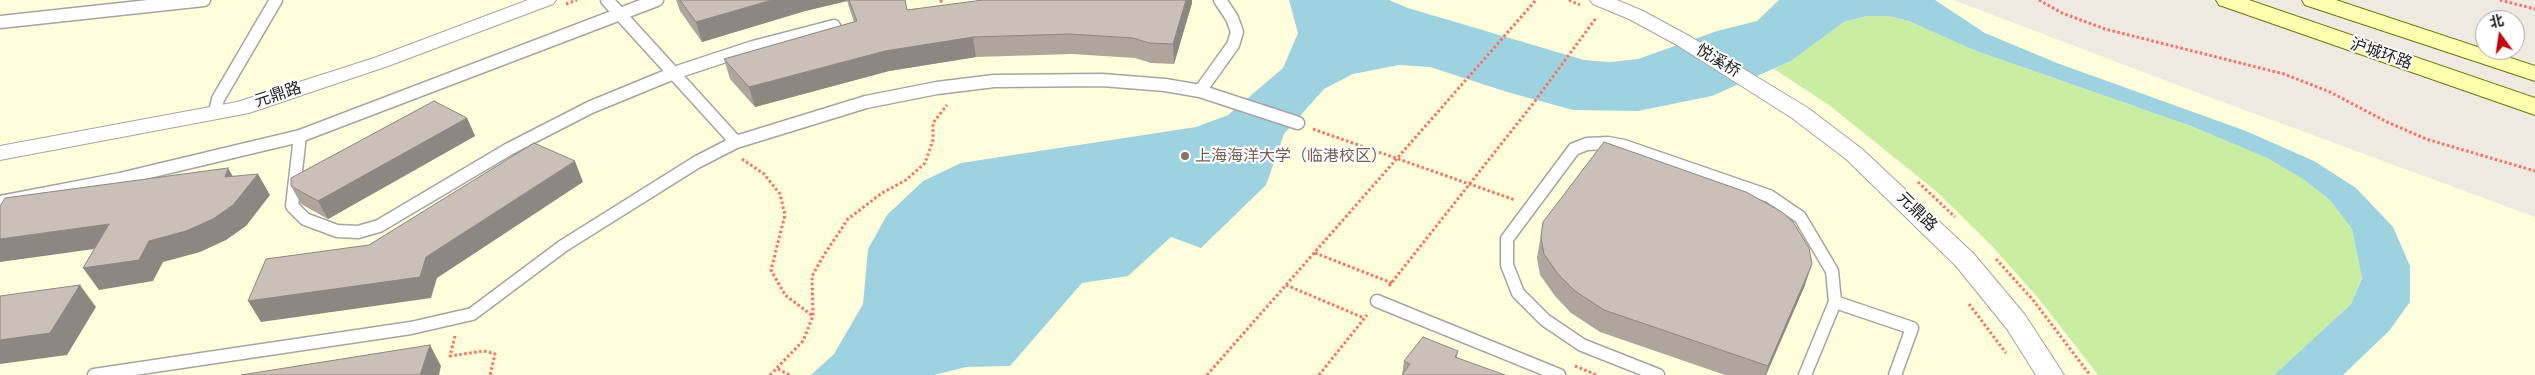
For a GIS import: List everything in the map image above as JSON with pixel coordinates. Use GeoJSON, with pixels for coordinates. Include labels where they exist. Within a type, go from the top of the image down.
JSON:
{"type":"FeatureCollection","features":[{"type":"Feature","properties":{"kind":"main road","name":"沪城环路"},"geometry":{"type":"LineString","coordinates":[[2227,0],[2535,107]]}},
{"type":"Feature","properties":{"kind":"main road","name":"沪城环路"},"geometry":{"type":"LineString","coordinates":[[2313,0],[2535,74]]}},
{"type":"Feature","properties":{"kind":"street","name":"元鼎路"},"geometry":{"type":"LineString","coordinates":[[0,153],[241,108],[381,62],[546,0]]}},
{"type":"Feature","properties":{"kind":"street","name":"悦溪桥"},"geometry":{"type":"LineString","coordinates":[[1600,6],[1636,15],[1752,82]]}},
{"type":"Feature","properties":{"kind":"street","name":"元鼎路"},"geometry":{"type":"LineString","coordinates":[[1752,82],[1800,113],[1854,154],[1913,208],[1970,267],[2016,322],[2050,375]]}},
{"type":"Feature","properties":{"kind":"lane"},"geometry":{"type":"LineString","coordinates":[[0,22],[204,0]]}},
{"type":"Feature","properties":{"kind":"lane"},"geometry":{"type":"LineString","coordinates":[[215,112],[218,99],[276,0]]}},
{"type":"Feature","properties":{"kind":"lane"},"geometry":{"type":"LineString","coordinates":[[606,0],[736,142]]}},
{"type":"Feature","properties":{"kind":"lane"},"geometry":{"type":"LineString","coordinates":[[0,202],[120,179],[300,136],[374,110],[619,13],[657,0]]}},
{"type":"Feature","properties":{"kind":"lane"},"geometry":{"type":"LineString","coordinates":[[1200,91],[1216,66],[1233,45],[1237,32],[1232,18],[1220,0]]}},
{"type":"Feature","properties":{"kind":"lane"},"geometry":{"type":"LineString","coordinates":[[300,136],[292,206],[305,219],[337,231],[358,232],[379,226],[509,150],[583,112],[674,73],[753,47],[834,26]]}},
{"type":"Feature","properties":{"kind":"lane"},"geometry":{"type":"LineString","coordinates":[[94,375],[411,328],[457,319],[472,314],[491,302],[563,246],[619,209],[697,162],[736,142],[866,102],[994,81],[1102,80],[1165,85],[1200,91],[1298,124]]}},
{"type":"Feature","properties":{"kind":"lane"},"geometry":{"type":"LineString","coordinates":[[1658,375],[1582,345],[1545,320],[1518,293],[1507,266],[1508,238],[1574,149],[1587,144],[1608,143],[1624,146],[1768,196],[1800,217],[1832,271],[1835,302],[1805,375]]}},
{"type":"Feature","properties":{"kind":"lane"},"geometry":{"type":"LineString","coordinates":[[1378,301],[1559,375]]}},
{"type":"Feature","properties":{"kind":"lane"},"geometry":{"type":"LineString","coordinates":[[1835,302],[1912,328],[1895,375]]}},
{"type":"Feature","properties":{"kind":"path"},"geometry":{"type":"LineString","coordinates":[[941,0],[944,19]]}},
{"type":"Feature","properties":{"kind":"path"},"geometry":{"type":"LineString","coordinates":[[1207,375],[1536,0]]}},
{"type":"Feature","properties":{"kind":"path"},"geometry":{"type":"LineString","coordinates":[[2039,0],[2062,12],[2105,29],[2284,74],[2330,92],[2387,122],[2426,139],[2535,171]]}},
{"type":"Feature","properties":{"kind":"path"},"geometry":{"type":"LineString","coordinates":[[2500,0],[2535,9]]}},
{"type":"Feature","properties":{"kind":"path"},"geometry":{"type":"LineString","coordinates":[[1319,375],[1532,105],[1570,53],[1600,6]]}},
{"type":"Feature","properties":{"kind":"path"},"geometry":{"type":"LineString","coordinates":[[770,375],[778,369],[803,341],[813,316],[812,276],[824,255],[848,219],[882,193],[906,180],[925,163],[933,140],[933,123],[946,108],[956,86]]}},
{"type":"Feature","properties":{"kind":"path"},"geometry":{"type":"LineString","coordinates":[[1298,124],[1532,206]]}},
{"type":"Feature","properties":{"kind":"path"},"geometry":{"type":"LineString","coordinates":[[736,142],[741,158],[764,174],[780,194],[785,215],[771,270],[785,295],[813,316]]}},
{"type":"Feature","properties":{"kind":"path"},"geometry":{"type":"LineString","coordinates":[[1315,253],[1392,283]]}},
{"type":"Feature","properties":{"kind":"path"},"geometry":{"type":"LineString","coordinates":[[1286,285],[1364,318]]}},
{"type":"Feature","properties":{"kind":"path"},"geometry":{"type":"LineString","coordinates":[[1966,300],[2010,359]]}},
{"type":"Feature","properties":{"kind":"path"},"geometry":{"type":"LineString","coordinates":[[457,319],[450,356],[484,351],[496,354],[490,375]]}},
{"type":"Feature","properties":{"kind":"path"},"geometry":{"type":"LineString","coordinates":[[778,369],[790,375]]}},
{"type":"Feature","properties":{"kind":"shaded area","name":"上海海洋大学（临港校区）"},"geometry":{"type":"Polygon","coordinates":[[[0,0],[1953,0],[2535,217],[2535,375],[0,375],[0,0]]]}},
{"type":"Feature","properties":{"kind":"green space"},"geometry":{"type":"Polygon","coordinates":[[[1867,16],[1888,16],[1909,21],[1971,49],[2191,126],[2267,158],[2303,179],[2330,200],[2352,229],[2362,277],[2351,304],[2274,375],[2098,375],[2039,299],[1992,246],[1936,191],[1829,105],[1774,69],[1791,61],[1844,22],[1867,16]]]}},
{"type":"Feature","properties":{"kind":"water"},"geometry":{"type":"Polygon","coordinates":[[[1289,0],[1389,0],[1408,8],[1584,60],[1610,62],[1638,59],[1717,31],[1757,21],[1779,0],[1935,0],[1985,33],[2057,63],[2246,131],[2314,161],[2356,188],[2393,227],[2410,266],[2410,302],[2389,331],[2343,375],[2274,375],[2351,304],[2362,278],[2352,229],[2330,200],[2303,179],[2267,158],[2191,126],[1971,49],[1909,21],[1888,16],[1867,16],[1844,22],[1791,61],[1712,96],[1638,111],[1573,110],[1507,92],[1430,67],[1399,65],[1353,74],[1324,89],[1284,134],[1266,185],[1201,248],[1171,237],[1128,276],[1082,283],[1010,366],[966,367],[934,375],[811,375],[834,354],[863,304],[868,249],[887,215],[923,181],[961,163],[1196,127],[1228,115],[1283,68],[1298,33],[1289,0]]]}},
{"type":"Feature","properties":{"kind":"building"},"geometry":{"type":"Polygon","coordinates":[[[680,0],[772,0],[696,22],[680,0]]]}},
{"type":"Feature","properties":{"kind":"building"},"geometry":{"type":"Polygon","coordinates":[[[849,0],[905,0],[907,10],[983,0],[1186,0],[1173,44],[1149,43],[1133,38],[1070,34],[973,37],[885,51],[749,87],[724,59],[857,21],[849,0]]]}},
{"type":"Feature","properties":{"kind":"building"},"geometry":{"type":"Polygon","coordinates":[[[434,101],[467,118],[318,201],[291,186],[291,178],[434,101]]]}},
{"type":"Feature","properties":{"kind":"building"},"geometry":{"type":"Polygon","coordinates":[[[1604,142],[1746,192],[1782,212],[1793,222],[1809,248],[1812,264],[1768,366],[1604,310],[1575,291],[1558,274],[1544,254],[1541,237],[1543,222],[1604,142]]]}},
{"type":"Feature","properties":{"kind":"building"},"geometry":{"type":"Polygon","coordinates":[[[534,143],[575,161],[426,257],[420,277],[248,301],[266,259],[369,245],[534,143]]]}},
{"type":"Feature","properties":{"kind":"building"},"geometry":{"type":"Polygon","coordinates":[[[228,168],[225,177],[258,174],[233,205],[213,219],[186,231],[149,241],[139,260],[83,268],[109,224],[0,239],[0,206],[5,198],[228,168]]]}},
{"type":"Feature","properties":{"kind":"building"},"geometry":{"type":"Polygon","coordinates":[[[80,285],[50,333],[0,340],[0,296],[80,285]]]}},
{"type":"Feature","properties":{"kind":"building"},"geometry":{"type":"Polygon","coordinates":[[[1423,337],[1458,351],[1455,357],[1505,375],[1402,375],[1410,364],[1404,361],[1423,337]]]}},
{"type":"Feature","properties":{"kind":"building"},"geometry":{"type":"Polygon","coordinates":[[[430,345],[420,375],[241,375],[430,345]]]}},
{"type":"Feature","properties":{"kind":"place","name":"上海海洋大学（临港校区）"},"geometry":{"type":"Point","coordinates":[1185,156]}}]}
